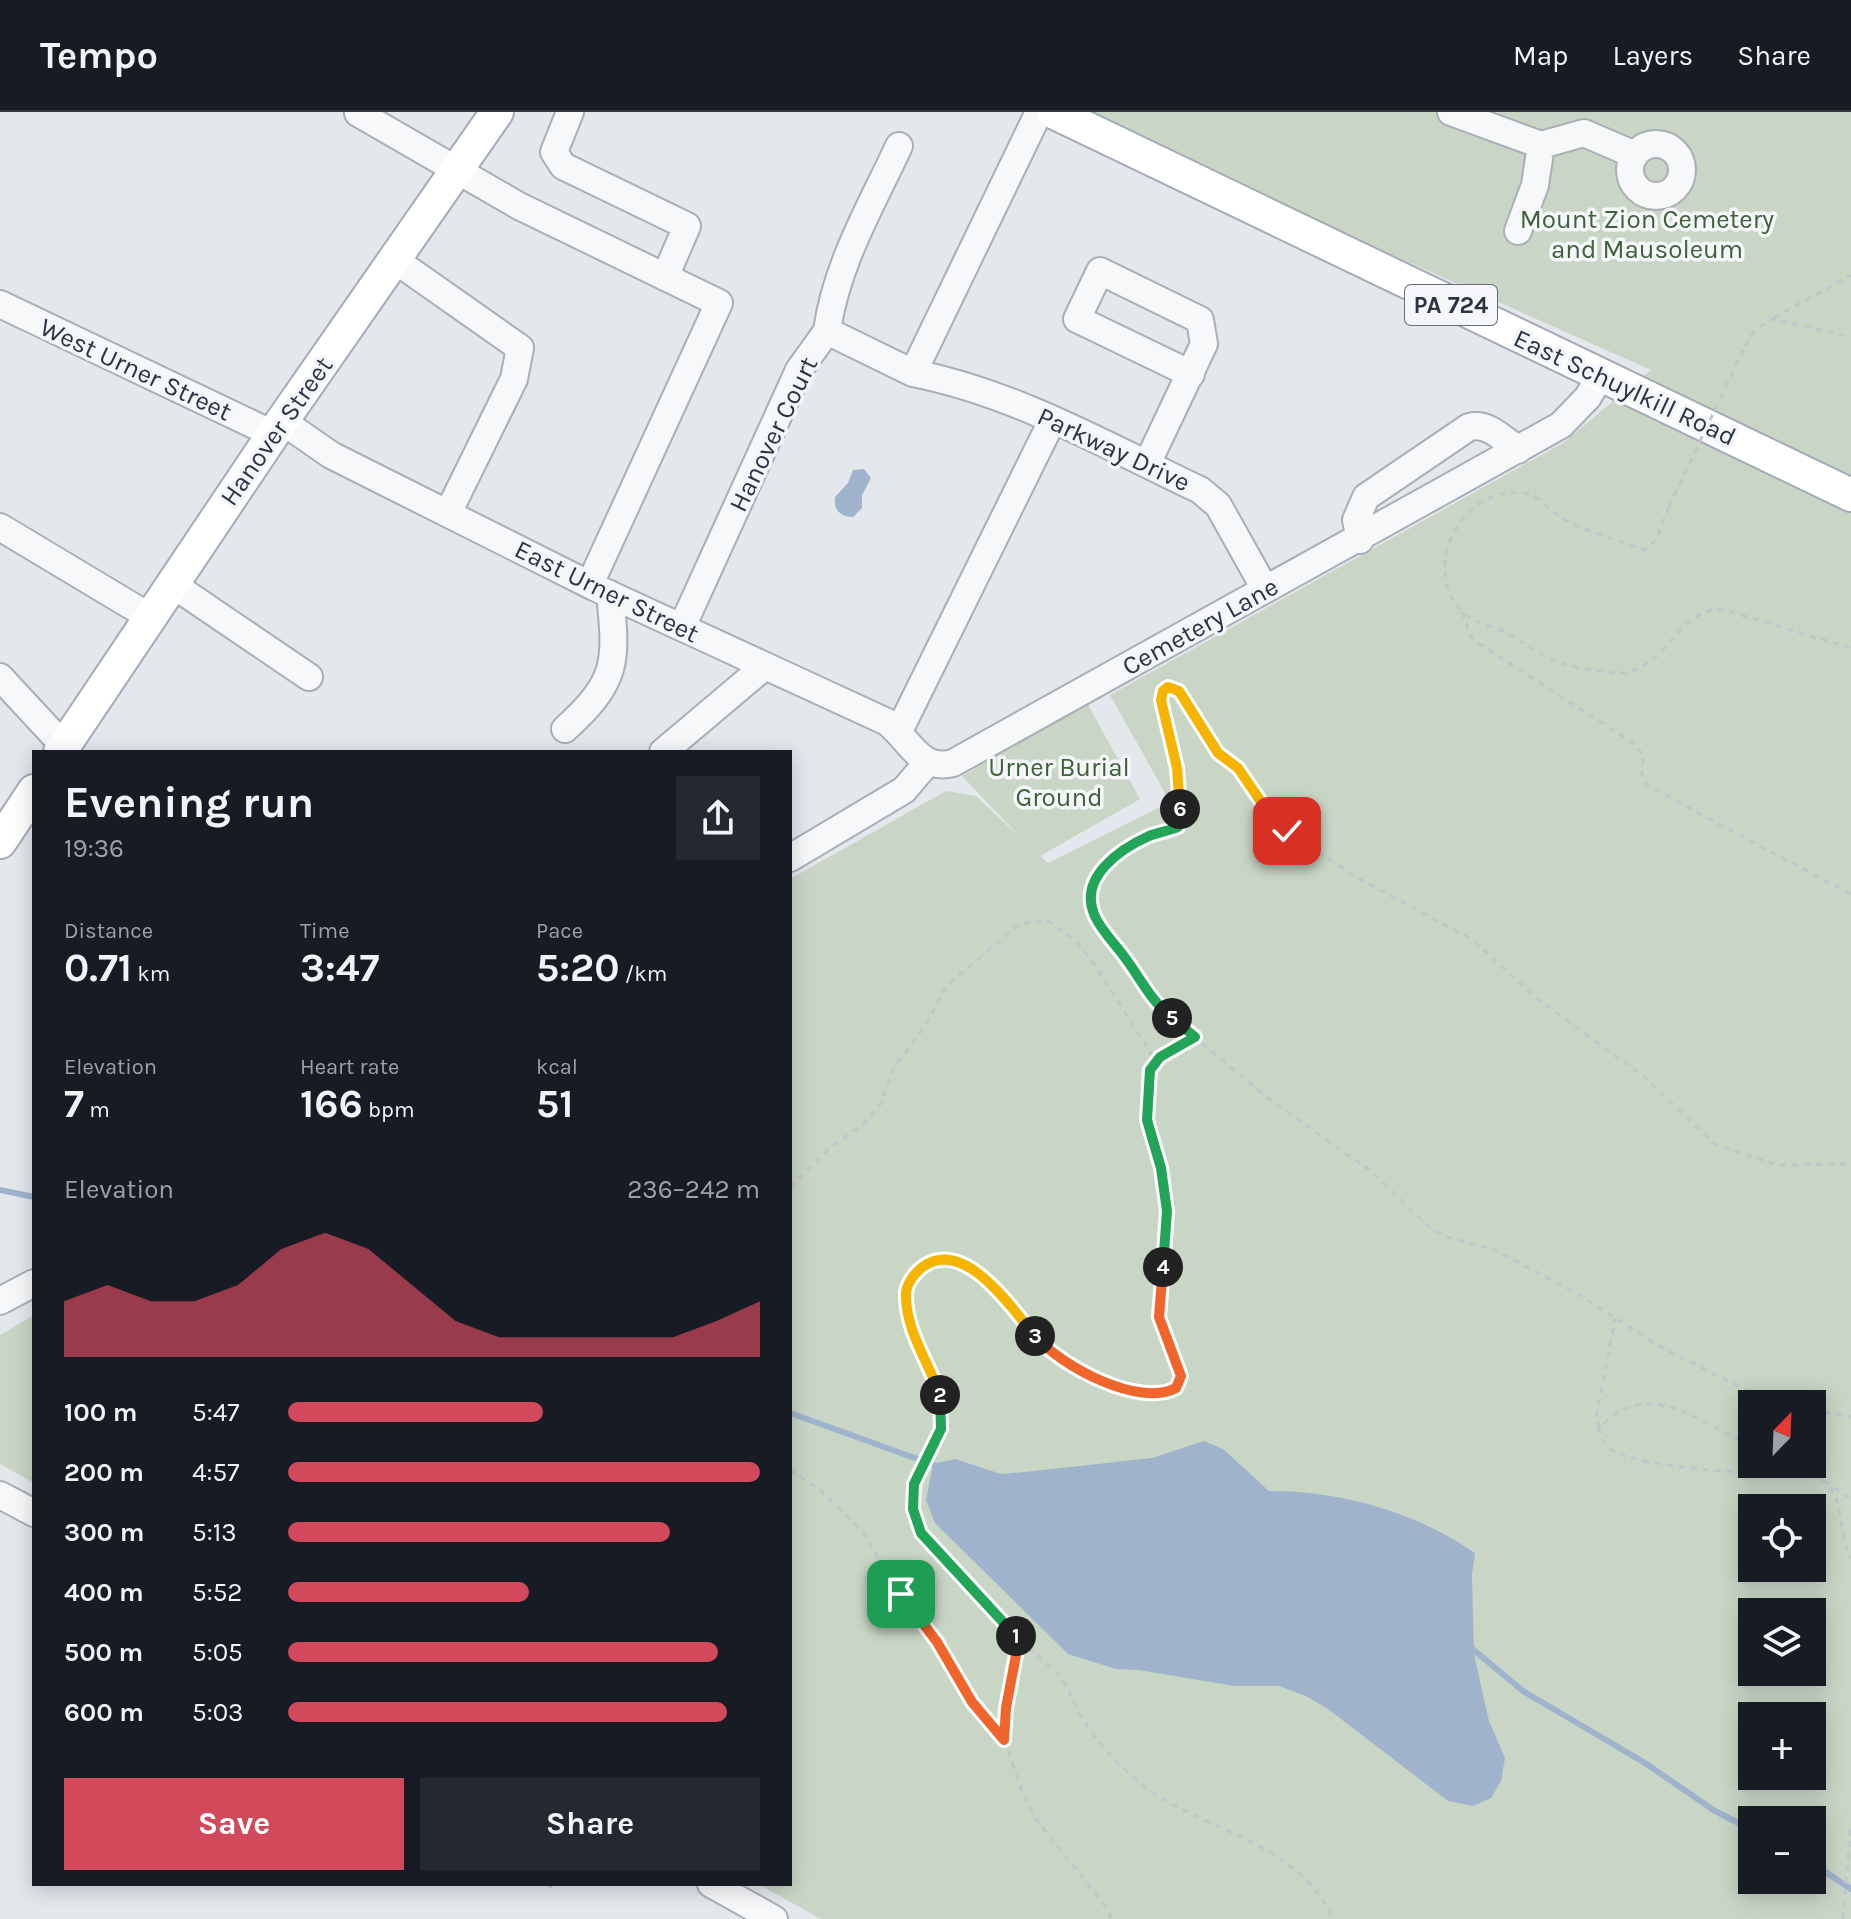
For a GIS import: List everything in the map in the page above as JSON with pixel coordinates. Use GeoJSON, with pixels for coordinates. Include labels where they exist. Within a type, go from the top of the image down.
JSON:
{"type":"FeatureCollection","features":[{"type":"Feature","properties":{"kind":"main road","name":"Hanover Street"},"geometry":{"type":"LineString","coordinates":[[62,749],[278,428],[497,112]]}},
{"type":"Feature","properties":{"kind":"main road","name":"East Schuylkill Road"},"geometry":{"type":"LineString","coordinates":[[1053,112],[1851,495]]}},
{"type":"Feature","properties":{"kind":"main road"},"geometry":{"type":"LineString","coordinates":[[0,842],[32,794]]}},
{"type":"Feature","properties":{"kind":"street"},"geometry":{"type":"LineString","coordinates":[[570,112],[554,152],[563,166],[687,226],[665,277]]}},
{"type":"Feature","properties":{"kind":"street"},"geometry":{"type":"LineString","coordinates":[[913,373],[1039,112]]}},
{"type":"Feature","properties":{"kind":"street"},"geometry":{"type":"LineString","coordinates":[[1451,112],[1541,145],[1585,122],[1635,155]]}},
{"type":"Feature","properties":{"kind":"street"},"geometry":{"type":"LineString","coordinates":[[358,113],[519,206],[719,303],[600,589],[616,658],[606,682],[587,710],[565,729]]}},
{"type":"Feature","properties":{"kind":"street"},"geometry":{"type":"LineString","coordinates":[[1518,231],[1535,185],[1541,145]]}},
{"type":"Feature","properties":{"kind":"street"},"geometry":{"type":"LineString","coordinates":[[827,331],[831,301],[851,246],[899,146]]}},
{"type":"Feature","properties":{"kind":"street"},"geometry":{"type":"LineString","coordinates":[[395,260],[520,348],[514,379],[448,513]]}},
{"type":"Feature","properties":{"kind":"street"},"geometry":{"type":"LineString","coordinates":[[1147,464],[1191,374],[1204,344],[1200,320],[1100,271],[1077,319],[1191,374]]}},
{"type":"Feature","properties":{"kind":"street","name":"West Urner Street"},"geometry":{"type":"LineString","coordinates":[[0,304],[278,428]]}},
{"type":"Feature","properties":{"kind":"street","name":"Hanover Court"},"geometry":{"type":"LineString","coordinates":[[682,627],[799,370],[827,331],[913,373]]}},
{"type":"Feature","properties":{"kind":"street","name":"Parkway Drive"},"geometry":{"type":"LineString","coordinates":[[913,373],[956,381],[1005,397],[1200,490],[1218,505],[1265,589]]}},
{"type":"Feature","properties":{"kind":"street","name":"Cemetery Lane"},"geometry":{"type":"LineString","coordinates":[[927,763],[941,766],[953,763],[1518,450],[1569,418],[1601,374]]}},
{"type":"Feature","properties":{"kind":"street"},"geometry":{"type":"LineString","coordinates":[[899,731],[1052,421]]}},
{"type":"Feature","properties":{"kind":"street"},"geometry":{"type":"LineString","coordinates":[[1360,540],[1356,520],[1366,497],[1469,427],[1479,425],[1489,429],[1518,450]]}},
{"type":"Feature","properties":{"kind":"street","name":"East Urner Street"},"geometry":{"type":"LineString","coordinates":[[278,428],[600,589],[887,722],[927,763]]}},
{"type":"Feature","properties":{"kind":"street"},"geometry":{"type":"LineString","coordinates":[[9,533],[150,617]]}},
{"type":"Feature","properties":{"kind":"street"},"geometry":{"type":"LineString","coordinates":[[172,584],[309,677]]}},
{"type":"Feature","properties":{"kind":"street"},"geometry":{"type":"LineString","coordinates":[[665,750],[765,666]]}},
{"type":"Feature","properties":{"kind":"street"},"geometry":{"type":"LineString","coordinates":[[0,677],[62,749]]}},
{"type":"Feature","properties":{"kind":"street"},"geometry":{"type":"LineString","coordinates":[[792,857],[904,790],[927,763]]}},
{"type":"Feature","properties":{"kind":"street"},"geometry":{"type":"LineString","coordinates":[[0,1301],[32,1284]]}},
{"type":"Feature","properties":{"kind":"street"},"geometry":{"type":"LineString","coordinates":[[0,1495],[32,1512]]}},
{"type":"Feature","properties":{"kind":"street"},"geometry":{"type":"LineString","coordinates":[[715,1886],[774,1919]]}},
{"type":"Feature","properties":{"kind":"path"},"geometry":{"type":"LineString","coordinates":[[1851,275],[1756,329],[1745,346],[1656,540],[1644,550],[1560,517],[1529,494],[1511,492],[1488,500],[1472,511],[1448,540],[1443,560],[1448,587],[1472,639],[1636,745],[1644,758],[1641,769],[1643,780],[1650,787],[1775,852],[1818,880],[1851,894]]}},
{"type":"Feature","properties":{"kind":"path"},"geometry":{"type":"LineString","coordinates":[[1772,319],[1851,337]]}},
{"type":"Feature","properties":{"kind":"path"},"geometry":{"type":"LineString","coordinates":[[1461,610],[1548,658],[1605,673],[1631,673],[1649,664],[1689,623],[1708,610],[1733,613],[1851,648]]}},
{"type":"Feature","properties":{"kind":"path"},"geometry":{"type":"LineString","coordinates":[[1746,1390],[1676,1356],[1576,1293],[1493,1249],[1447,1237],[1431,1229],[1372,1172],[1280,1107],[1157,1006],[1094,914],[1091,896],[1095,880],[1119,854],[1151,835],[1178,827],[1177,768],[1161,700],[1163,691],[1168,687],[1179,691],[1218,753],[1238,768],[1268,812],[1287,831],[1356,877],[1473,940],[1535,997],[1643,1076],[1716,1145],[1777,1165],[1851,1164]]}},
{"type":"Feature","properties":{"kind":"path"},"geometry":{"type":"LineString","coordinates":[[792,1185],[830,1148],[865,1123],[881,1103],[893,1069],[927,1023],[947,985],[1029,920],[1047,920],[1076,941],[1151,1053],[1147,1120],[1161,1168],[1167,1211],[1159,1317],[1181,1376],[1176,1388],[1156,1396],[1141,1394],[1092,1375],[1043,1345],[977,1271],[952,1261],[927,1264],[915,1274],[905,1292],[911,1329],[941,1400],[941,1429],[916,1481],[913,1509],[921,1533],[1019,1639],[1061,1678],[1099,1742],[1129,1773],[1166,1802],[1268,1849],[1316,1889],[1333,1919]]}},
{"type":"Feature","properties":{"kind":"path"},"geometry":{"type":"LineString","coordinates":[[1150,1070],[1160,1057],[1195,1037]]}},
{"type":"Feature","properties":{"kind":"path"},"geometry":{"type":"LineString","coordinates":[[1615,1319],[1596,1418],[1600,1438],[1610,1450],[1647,1460],[1739,1472],[1800,1473],[1821,1479],[1851,1499]]}},
{"type":"Feature","properties":{"kind":"path"},"geometry":{"type":"LineString","coordinates":[[1599,1428],[1614,1413],[1643,1406],[1669,1406],[1738,1438]]}},
{"type":"Feature","properties":{"kind":"path"},"geometry":{"type":"LineString","coordinates":[[1826,1413],[1851,1417]]}},
{"type":"Feature","properties":{"kind":"path"},"geometry":{"type":"LineString","coordinates":[[792,1471],[819,1489],[863,1532],[890,1579],[948,1659],[972,1702],[1004,1740],[1021,1789],[1036,1819],[1106,1907],[1112,1919]]}},
{"type":"Feature","properties":{"kind":"path"},"geometry":{"type":"LineString","coordinates":[[1821,1479],[1834,1495],[1851,1558]]}},
{"type":"Feature","properties":{"kind":"path"},"geometry":{"type":"LineString","coordinates":[[1004,1740],[1006,1708],[1019,1639]]}},
{"type":"Feature","properties":{"kind":"path"},"geometry":{"type":"LineString","coordinates":[[1843,1918],[1850,1868],[1851,1823]]}},
{"type":"Feature","properties":{"kind":"path"},"geometry":{"type":"LineString","coordinates":[[550,1886],[555,1889]]}},
{"type":"Feature","properties":{"kind":"green space"},"geometry":{"type":"Polygon","coordinates":[[[1079,112],[1851,112],[1851,1919],[821,1919],[762,1886],[792,1886],[792,878],[946,791],[976,796],[1022,839],[962,776],[1087,703],[1140,799],[1040,856],[1048,863],[1170,802],[1110,695],[1563,443],[1651,370],[1141,143],[1079,112]]]}},
{"type":"Feature","properties":{"kind":"green space"},"geometry":{"type":"Polygon","coordinates":[[[32,1316],[32,1482],[0,1464],[0,1335],[32,1316]]]}},
{"type":"Feature","properties":{"kind":"water"},"geometry":{"type":"Polygon","coordinates":[[[864,469],[871,478],[862,495],[862,508],[853,517],[844,516],[836,509],[835,497],[848,483],[853,470],[864,469]]]}},
{"type":"Feature","properties":{"kind":"water"},"geometry":{"type":"Polygon","coordinates":[[[1204,1441],[1223,1449],[1269,1491],[1323,1495],[1377,1507],[1428,1526],[1475,1553],[1472,1575],[1474,1654],[1489,1721],[1505,1758],[1501,1781],[1491,1798],[1473,1806],[1448,1801],[1328,1709],[1306,1696],[1279,1686],[1234,1686],[1116,1669],[1068,1654],[935,1523],[926,1500],[933,1464],[955,1459],[1001,1474],[1152,1458],[1204,1441]]]}},
{"type":"Feature","properties":{"kind":"waterway"},"geometry":{"type":"LineString","coordinates":[[0,1190],[32,1197]]}},
{"type":"Feature","properties":{"kind":"waterway"},"geometry":{"type":"LineString","coordinates":[[792,1414],[937,1466]]}},
{"type":"Feature","properties":{"kind":"waterway"},"geometry":{"type":"LineString","coordinates":[[1469,1646],[1523,1691],[1738,1823]]}},
{"type":"Feature","properties":{"kind":"waterway"},"geometry":{"type":"LineString","coordinates":[[1826,1872],[1851,1889]]}},
{"type":"Feature","properties":{"kind":"route"},"geometry":{"type":"LineString","coordinates":[[901,1594],[937,1642],[972,1702],[1004,1740],[1006,1708],[1019,1639],[921,1533],[913,1509],[914,1484],[941,1429],[942,1418],[936,1383],[911,1329],[905,1292],[915,1274],[927,1264],[952,1261],[977,1271],[1043,1345],[1092,1375],[1141,1394],[1156,1396],[1176,1388],[1181,1376],[1159,1317],[1167,1211],[1165,1185],[1149,1134],[1146,1102],[1150,1070],[1160,1057],[1195,1037],[1157,1006],[1142,987],[1132,967],[1094,914],[1091,896],[1095,880],[1119,854],[1151,835],[1178,827],[1181,818],[1177,768],[1161,700],[1166,688],[1179,691],[1218,753],[1238,768],[1268,812],[1287,831]]}},
{"type":"Feature","properties":{"kind":"park label","name":"Mount Zion Cemetery and Mausoleum"},"geometry":{"type":"Point","coordinates":[1647,234]}},
{"type":"Feature","properties":{"kind":"park label","name":"Urner Burial Ground"},"geometry":{"type":"Point","coordinates":[1059,782]}}]}
